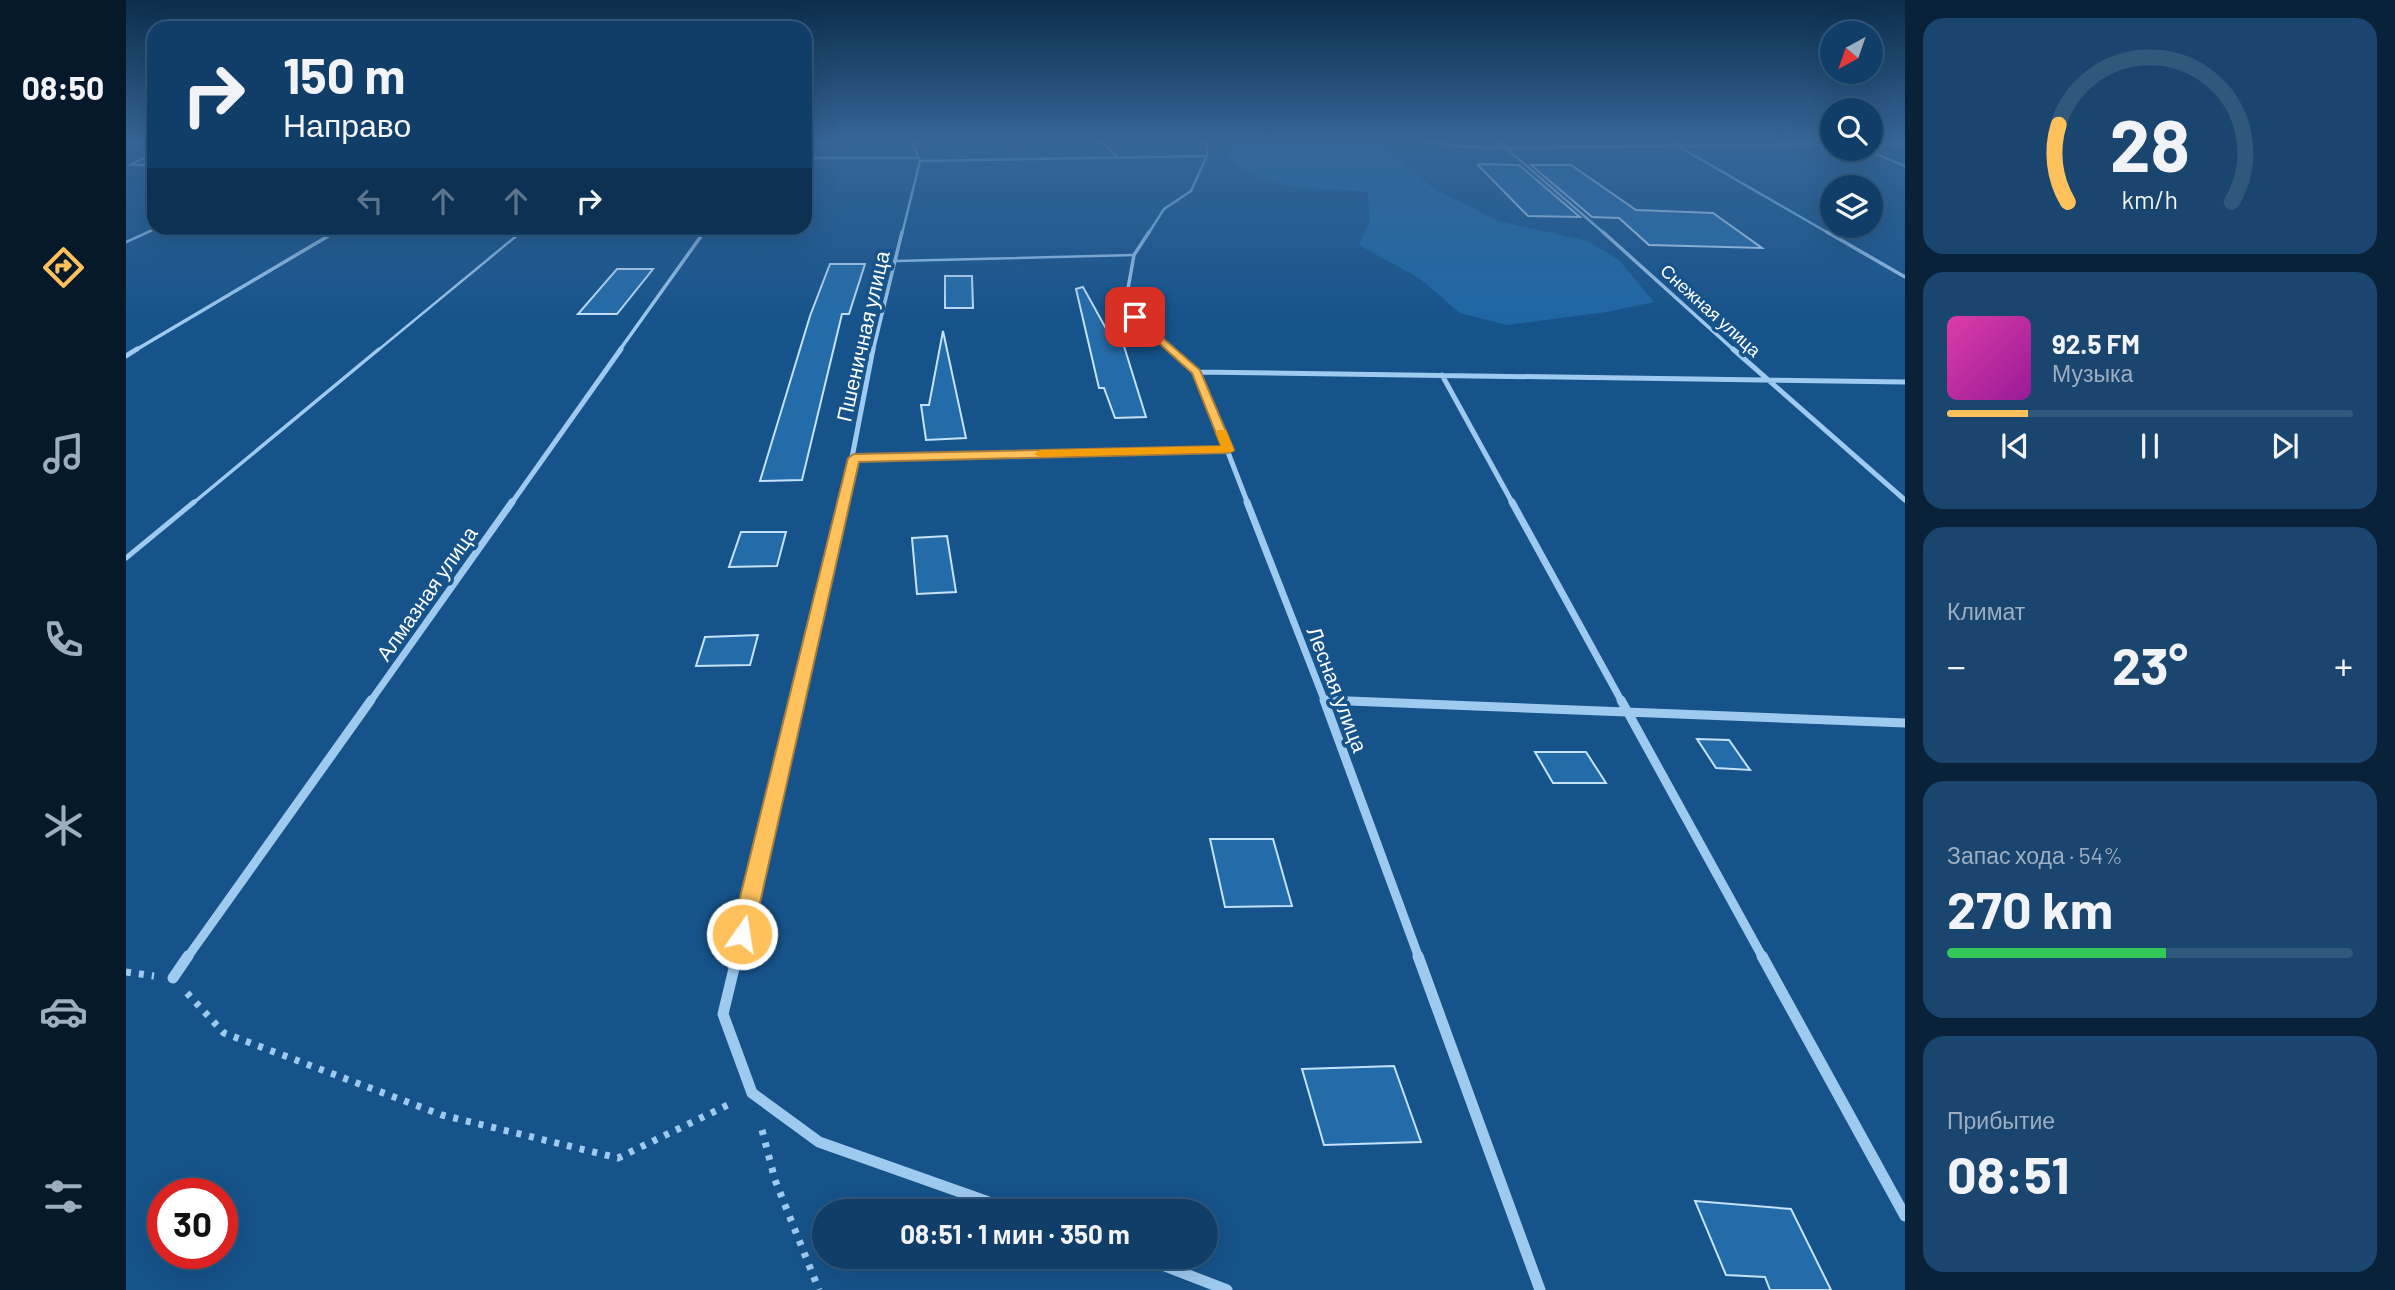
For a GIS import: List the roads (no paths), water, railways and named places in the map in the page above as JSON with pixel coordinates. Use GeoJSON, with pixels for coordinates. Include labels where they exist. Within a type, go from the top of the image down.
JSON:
{"type":"FeatureCollection","features":[{"type":"Feature","properties":{"kind":"street","name":"Пшеничная улица"},"geometry":{"type":"LineString","coordinates":[[909,202],[874,346],[854,458],[723,1014],[752,1093],[819,1142],[980,1199]]}},
{"type":"Feature","properties":{"kind":"street","name":"Лесная улица"},"geometry":{"type":"LineString","coordinates":[[1174,202],[1164,209],[1134,255],[1127,294],[1135,317],[1197,372],[1324,700],[1540,1290]]}},
{"type":"Feature","properties":{"kind":"street","name":"Снежная улица"},"geometry":{"type":"LineString","coordinates":[[1568,202],[1905,500]]}},
{"type":"Feature","properties":{"kind":"street"},"geometry":{"type":"LineString","coordinates":[[1775,202],[1905,277]]}},
{"type":"Feature","properties":{"kind":"street"},"geometry":{"type":"LineString","coordinates":[[126,356],[329,235]]}},
{"type":"Feature","properties":{"kind":"street","name":"Алмазная улица"},"geometry":{"type":"LineString","coordinates":[[173,978],[702,235]]}},
{"type":"Feature","properties":{"kind":"street"},"geometry":{"type":"LineString","coordinates":[[1197,372],[1905,382]]}},
{"type":"Feature","properties":{"kind":"street"},"geometry":{"type":"LineString","coordinates":[[1442,375],[1905,1216]]}},
{"type":"Feature","properties":{"kind":"street"},"geometry":{"type":"LineString","coordinates":[[854,458],[1228,450]]}},
{"type":"Feature","properties":{"kind":"street"},"geometry":{"type":"LineString","coordinates":[[1324,700],[1905,723]]}},
{"type":"Feature","properties":{"kind":"street"},"geometry":{"type":"LineString","coordinates":[[1173,1269],[1227,1290]]}},
{"type":"Feature","properties":{"kind":"lane"},"geometry":{"type":"LineString","coordinates":[[126,242],[147,233]]}},
{"type":"Feature","properties":{"kind":"lane"},"geometry":{"type":"LineString","coordinates":[[126,558],[518,235]]}},
{"type":"Feature","properties":{"kind":"lane"},"geometry":{"type":"LineString","coordinates":[[896,261],[1134,255]]}}]}
